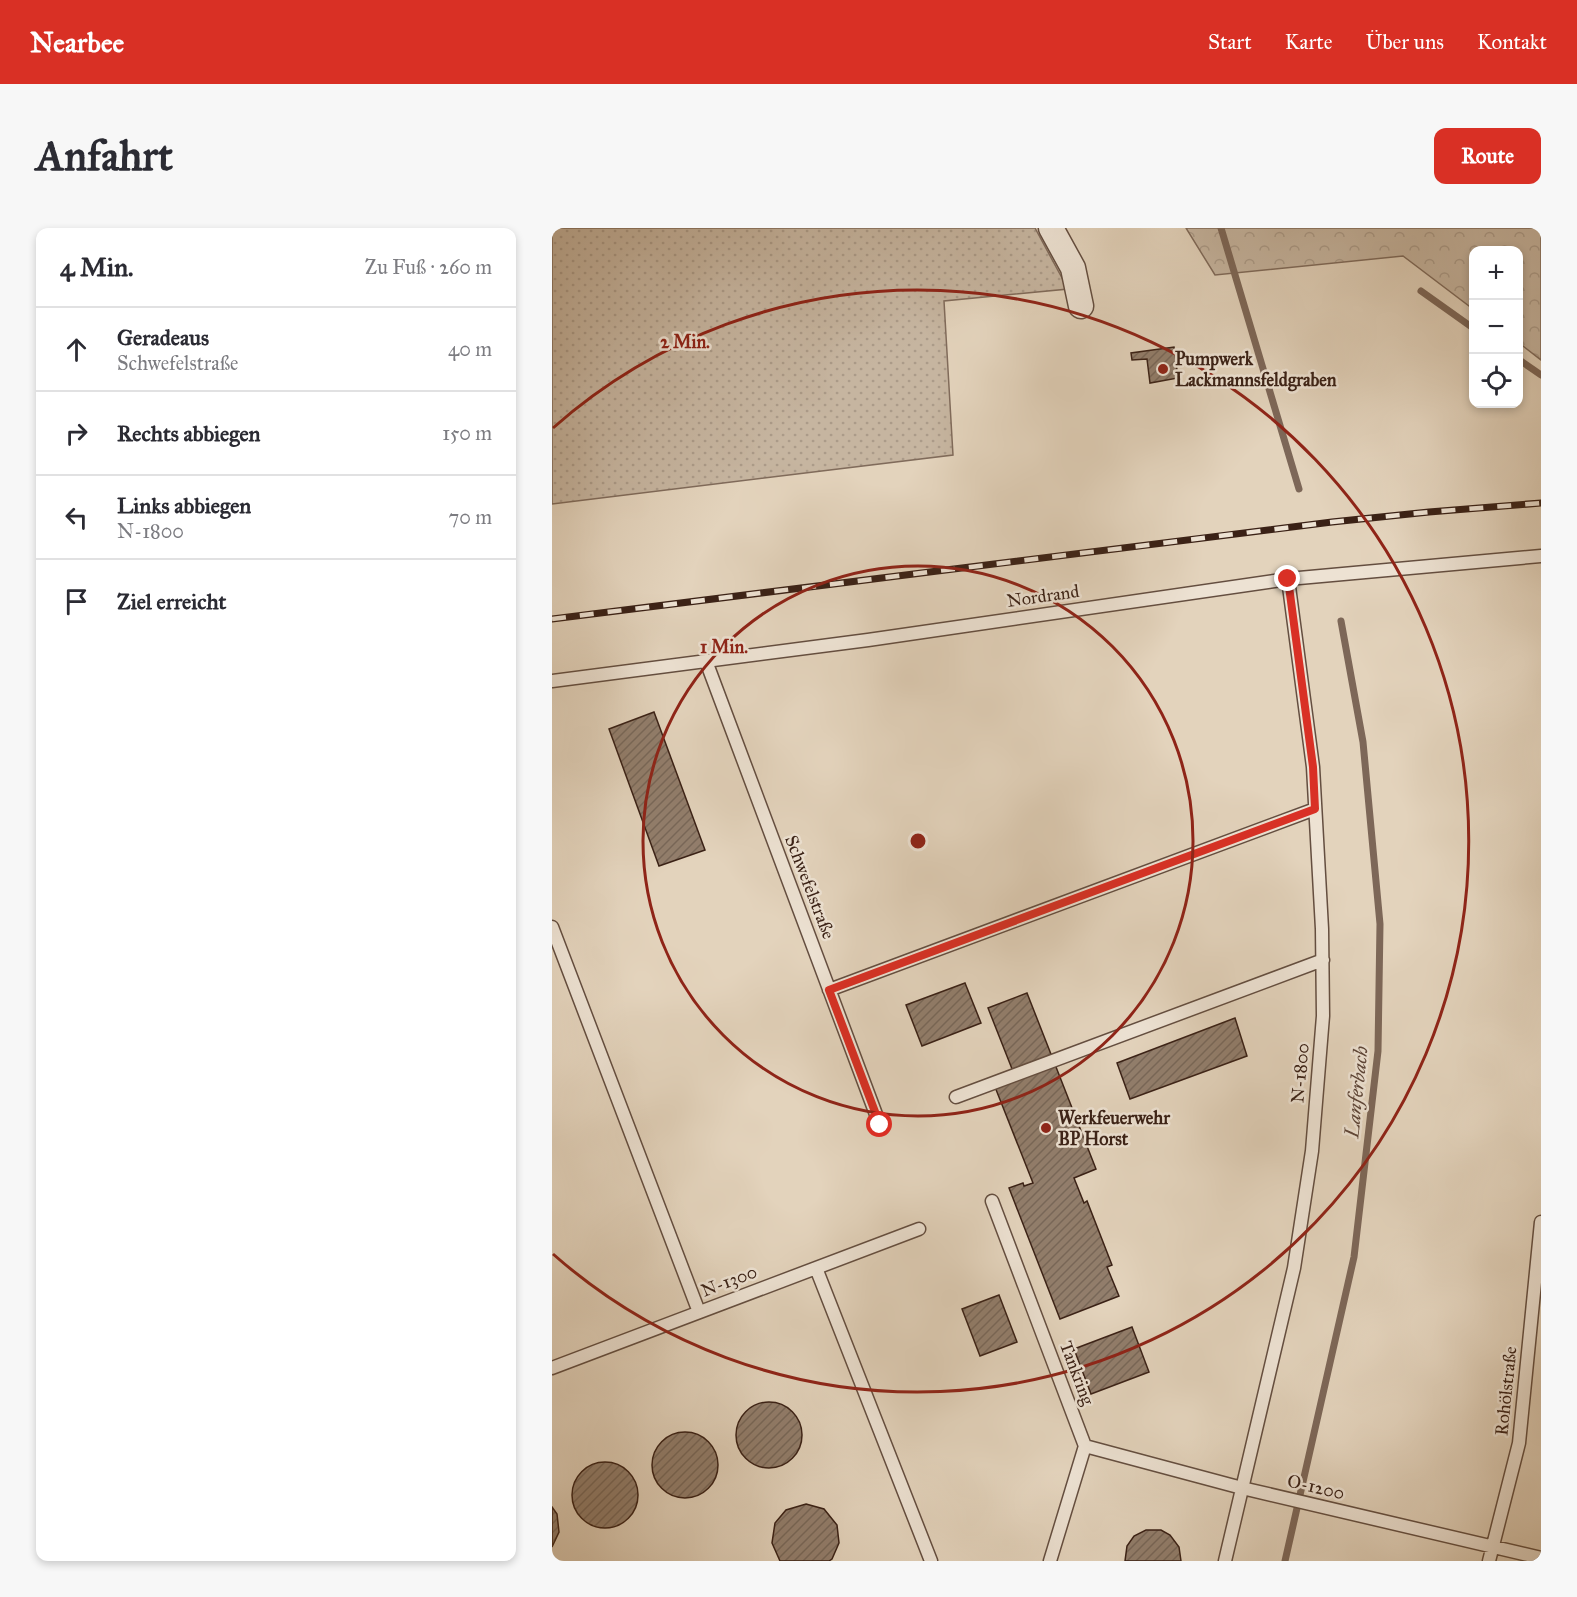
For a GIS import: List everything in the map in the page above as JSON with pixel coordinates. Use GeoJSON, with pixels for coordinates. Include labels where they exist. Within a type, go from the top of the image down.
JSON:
{"type":"FeatureCollection","features":[{"type":"Feature","properties":{"kind":"street"},"geometry":{"type":"LineString","coordinates":[[1051,228],[1073,268],[1081,306]]}},
{"type":"Feature","properties":{"kind":"lane","name":"Nordrand"},"geometry":{"type":"LineString","coordinates":[[552,681],[868,640],[1288,579],[1541,556]]}},
{"type":"Feature","properties":{"kind":"lane","name":"N-1800"},"geometry":{"type":"LineString","coordinates":[[1224,1561],[1294,1268],[1312,1151],[1323,1016],[1323,960],[1313,767],[1288,579]]}},
{"type":"Feature","properties":{"kind":"lane","name":"Schwefelstraße"},"geometry":{"type":"LineString","coordinates":[[706,661],[880,1125]]}},
{"type":"Feature","properties":{"kind":"lane"},"geometry":{"type":"LineString","coordinates":[[829,990],[1315,809]]}},
{"type":"Feature","properties":{"kind":"lane"},"geometry":{"type":"LineString","coordinates":[[552,927],[699,1312]]}},
{"type":"Feature","properties":{"kind":"lane"},"geometry":{"type":"LineString","coordinates":[[956,1097],[1323,960]]}},
{"type":"Feature","properties":{"kind":"lane","name":"Tankring"},"geometry":{"type":"LineString","coordinates":[[992,1201],[1085,1446]]}},
{"type":"Feature","properties":{"kind":"lane","name":"Rohölstraße"},"geometry":{"type":"LineString","coordinates":[[1489,1561],[1519,1443],[1541,1222]]}},
{"type":"Feature","properties":{"kind":"lane","name":"N-1300"},"geometry":{"type":"LineString","coordinates":[[552,1368],[919,1229]]}},
{"type":"Feature","properties":{"kind":"lane"},"geometry":{"type":"LineString","coordinates":[[816,1268],[931,1561]]}},
{"type":"Feature","properties":{"kind":"lane"},"geometry":{"type":"LineString","coordinates":[[1050,1561],[1085,1446]]}},
{"type":"Feature","properties":{"kind":"lane","name":"O-1200"},"geometry":{"type":"LineString","coordinates":[[1085,1446],[1242,1488],[1541,1558]]}},
{"type":"Feature","properties":{"kind":"green space"},"geometry":{"type":"Polygon","coordinates":[[[552,228],[1035,228],[1068,289],[944,301],[953,455],[552,504],[552,228]]]}},
{"type":"Feature","properties":{"kind":"green space"},"geometry":{"type":"Polygon","coordinates":[[[1186,228],[1541,228],[1541,360],[1523,346],[1523,246],[1469,246],[1469,306],[1403,256],[1215,275],[1186,228]]]}},
{"type":"Feature","properties":{"kind":"building","name":"Pumpwerk Lackmannsfeldgraben"},"geometry":{"type":"Polygon","coordinates":[[[1174,347],[1178,378],[1150,383],[1147,359],[1132,360],[1131,353],[1174,347]]]}},
{"type":"Feature","properties":{"kind":"building"},"geometry":{"type":"Polygon","coordinates":[[[654,712],[705,850],[659,866],[609,729],[654,712]]]}},
{"type":"Feature","properties":{"kind":"building"},"geometry":{"type":"Polygon","coordinates":[[[965,983],[981,1023],[922,1046],[906,1005],[965,983]]]}},
{"type":"Feature","properties":{"kind":"building","name":"Werkfeuerwehr BP Horst"},"geometry":{"type":"Polygon","coordinates":[[[1027,993],[1096,1169],[1074,1178],[1084,1203],[1087,1201],[1112,1265],[1107,1267],[1119,1296],[1060,1319],[1009,1188],[1023,1183],[1024,1186],[1033,1183],[995,1087],[1016,1079],[988,1008],[1027,993]]]}},
{"type":"Feature","properties":{"kind":"building"},"geometry":{"type":"Polygon","coordinates":[[[1235,1018],[1247,1056],[1130,1099],[1117,1063],[1235,1018]]]}},
{"type":"Feature","properties":{"kind":"building"},"geometry":{"type":"Polygon","coordinates":[[[999,1295],[1017,1342],[980,1356],[962,1309],[999,1295]]]}},
{"type":"Feature","properties":{"kind":"building"},"geometry":{"type":"Polygon","coordinates":[[[1132,1327],[1149,1372],[1091,1394],[1074,1349],[1132,1327]]]}},
{"type":"Feature","properties":{"kind":"building"},"geometry":{"type":"Polygon","coordinates":[[[769,1402],[782,1404],[797,1417],[802,1435],[800,1448],[787,1463],[769,1468],[756,1466],[741,1453],[736,1435],[738,1422],[751,1407],[769,1402]]]}},
{"type":"Feature","properties":{"kind":"building"},"geometry":{"type":"Polygon","coordinates":[[[685,1432],[698,1434],[713,1447],[718,1465],[716,1478],[703,1493],[685,1498],[672,1496],[657,1483],[652,1465],[654,1452],[667,1437],[685,1432]]]}},
{"type":"Feature","properties":{"kind":"building"},"geometry":{"type":"Polygon","coordinates":[[[605,1462],[618,1464],[633,1477],[638,1495],[636,1508],[623,1523],[605,1528],[592,1526],[577,1513],[572,1495],[574,1482],[587,1467],[605,1462]]]}},
{"type":"Feature","properties":{"kind":"building"},"geometry":{"type":"Polygon","coordinates":[[[806,1504],[824,1509],[837,1525],[839,1543],[832,1559],[829,1561],[780,1561],[772,1543],[775,1523],[786,1510],[806,1504]]]}},
{"type":"Feature","properties":{"kind":"building"},"geometry":{"type":"Polygon","coordinates":[[[552,1507],[557,1514],[559,1532],[552,1547],[552,1507]]]}},
{"type":"Feature","properties":{"kind":"building"},"geometry":{"type":"Polygon","coordinates":[[[1146,1530],[1161,1530],[1170,1535],[1179,1547],[1181,1561],[1125,1561],[1127,1546],[1134,1536],[1146,1530]]]}},
{"type":"Feature","properties":{"kind":"waterway","name":"Lanferbach"},"geometry":{"type":"LineString","coordinates":[[1221,228],[1299,489]]}},
{"type":"Feature","properties":{"kind":"waterway"},"geometry":{"type":"LineString","coordinates":[[1421,291],[1469,325]]}},
{"type":"Feature","properties":{"kind":"waterway"},"geometry":{"type":"LineString","coordinates":[[1523,362],[1541,375]]}},
{"type":"Feature","properties":{"kind":"waterway","name":"Lanferbach"},"geometry":{"type":"LineString","coordinates":[[1285,1561],[1354,1257],[1378,1051],[1380,924],[1363,742],[1341,621]]}},
{"type":"Feature","properties":{"kind":"railway"},"geometry":{"type":"LineString","coordinates":[[552,619],[1332,522],[1541,503]]}},
{"type":"Feature","properties":{"kind":"place","name":"Pumpwerk Lackmannsfeldgraben"},"geometry":{"type":"Point","coordinates":[1163,369]}},
{"type":"Feature","properties":{"kind":"place","name":"Werkfeuerwehr BP Horst"},"geometry":{"type":"Point","coordinates":[1046,1128]}},
{"type":"Feature","properties":{"kind":"route"},"geometry":{"type":"LineString","coordinates":[[880,1125],[829,990],[1315,809],[1313,767],[1288,579]]}}]}
